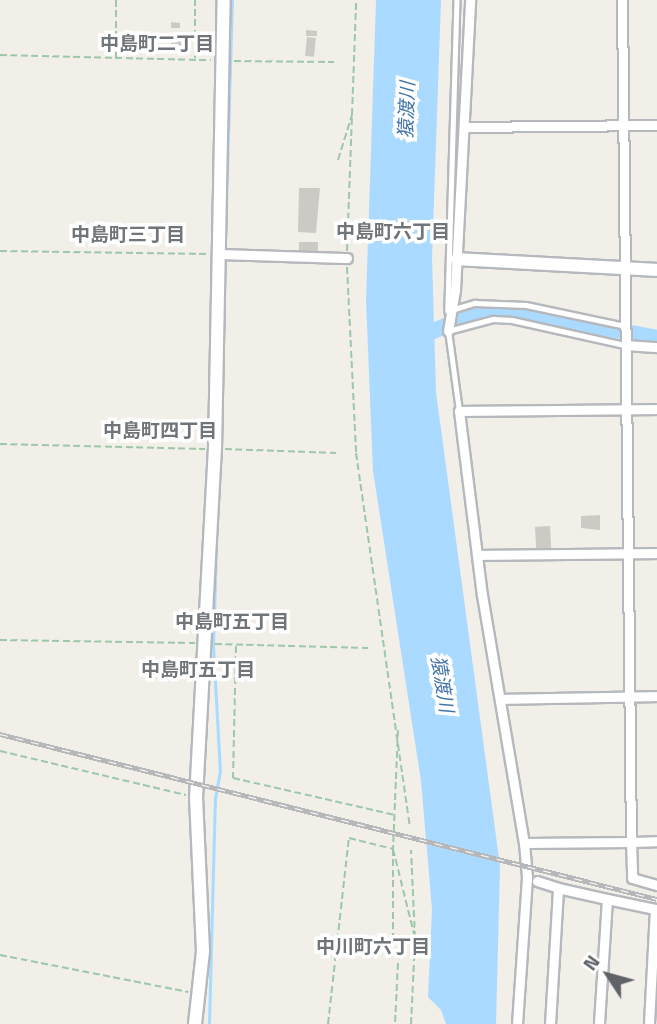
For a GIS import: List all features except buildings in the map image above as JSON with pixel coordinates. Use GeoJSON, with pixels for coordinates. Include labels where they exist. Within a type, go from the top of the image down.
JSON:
{"type":"FeatureCollection","features":[{"type":"Feature","properties":{"kind":"street"},"geometry":{"type":"LineString","coordinates":[[195,1024],[203,951],[196,798],[212,644],[221,449],[219,254],[224,0]]}},
{"type":"Feature","properties":{"kind":"street"},"geometry":{"type":"LineString","coordinates":[[448,331],[448,311],[455,290],[470,0]]}},
{"type":"Feature","properties":{"kind":"street"},"geometry":{"type":"LineString","coordinates":[[622,0],[624,270],[627,327],[624,409],[629,553],[632,878],[657,885]]}},
{"type":"Feature","properties":{"kind":"street"},"geometry":{"type":"LineString","coordinates":[[464,127],[657,125]]}},
{"type":"Feature","properties":{"kind":"street"},"geometry":{"type":"LineString","coordinates":[[219,254],[347,258]]}},
{"type":"Feature","properties":{"kind":"street"},"geometry":{"type":"LineString","coordinates":[[457,259],[657,270]]}},
{"type":"Feature","properties":{"kind":"street"},"geometry":{"type":"LineString","coordinates":[[626,345],[657,347]]}},
{"type":"Feature","properties":{"kind":"street"},"geometry":{"type":"LineString","coordinates":[[516,1024],[527,877],[524,843],[499,699],[459,411],[657,409]]}},
{"type":"Feature","properties":{"kind":"street"},"geometry":{"type":"LineString","coordinates":[[478,555],[657,553]]}},
{"type":"Feature","properties":{"kind":"street"},"geometry":{"type":"LineString","coordinates":[[499,699],[657,696]]}},
{"type":"Feature","properties":{"kind":"street"},"geometry":{"type":"LineString","coordinates":[[524,843],[657,841]]}},
{"type":"Feature","properties":{"kind":"street"},"geometry":{"type":"LineString","coordinates":[[537,881],[655,909],[656,932],[649,1024]]}},
{"type":"Feature","properties":{"kind":"street"},"geometry":{"type":"LineString","coordinates":[[550,1024],[558,888]]}},
{"type":"Feature","properties":{"kind":"street"},"geometry":{"type":"LineString","coordinates":[[599,1024],[607,899]]}},
{"type":"Feature","properties":{"kind":"lane"},"geometry":{"type":"LineString","coordinates":[[457,0],[448,311],[475,303],[514,304],[627,327]]}},
{"type":"Feature","properties":{"kind":"lane"},"geometry":{"type":"LineString","coordinates":[[459,411],[448,331],[493,319],[512,320],[626,345]]}},
{"type":"Feature","properties":{"kind":"path"},"geometry":{"type":"LineString","coordinates":[[116,0],[116,58]]}},
{"type":"Feature","properties":{"kind":"path"},"geometry":{"type":"LineString","coordinates":[[195,0],[195,60]]}},
{"type":"Feature","properties":{"kind":"path"},"geometry":{"type":"LineString","coordinates":[[356,0],[347,258],[348,362],[367,548],[399,727],[410,826]]}},
{"type":"Feature","properties":{"kind":"path"},"geometry":{"type":"LineString","coordinates":[[0,55],[223,60]]}},
{"type":"Feature","properties":{"kind":"path"},"geometry":{"type":"LineString","coordinates":[[237,61],[334,62]]}},
{"type":"Feature","properties":{"kind":"path"},"geometry":{"type":"LineString","coordinates":[[338,160],[353,114]]}},
{"type":"Feature","properties":{"kind":"path"},"geometry":{"type":"LineString","coordinates":[[0,251],[219,254]]}},
{"type":"Feature","properties":{"kind":"path"},"geometry":{"type":"LineString","coordinates":[[0,444],[336,453]]}},
{"type":"Feature","properties":{"kind":"path"},"geometry":{"type":"LineString","coordinates":[[0,640],[368,648]]}},
{"type":"Feature","properties":{"kind":"path"},"geometry":{"type":"LineString","coordinates":[[236,645],[233,778],[394,815]]}},
{"type":"Feature","properties":{"kind":"path"},"geometry":{"type":"LineString","coordinates":[[395,1024],[400,942],[393,936],[393,849],[399,727]]}},
{"type":"Feature","properties":{"kind":"path"},"geometry":{"type":"LineString","coordinates":[[0,751],[196,798]]}},
{"type":"Feature","properties":{"kind":"path"},"geometry":{"type":"LineString","coordinates":[[328,1024],[349,838],[393,849]]}},
{"type":"Feature","properties":{"kind":"path"},"geometry":{"type":"LineString","coordinates":[[393,849],[415,938]]}},
{"type":"Feature","properties":{"kind":"path"},"geometry":{"type":"LineString","coordinates":[[411,850],[415,938],[411,1024]]}},
{"type":"Feature","properties":{"kind":"path"},"geometry":{"type":"LineString","coordinates":[[0,955],[199,994]]}},
{"type":"Feature","properties":{"kind":"water"},"geometry":{"type":"Polygon","coordinates":[[[376,0],[441,0],[432,258],[436,392],[500,866],[496,1024],[446,1024],[441,1010],[428,997],[432,909],[421,781],[373,471],[366,301],[376,0]]]}},
{"type":"Feature","properties":{"kind":"waterway"},"geometry":{"type":"LineString","coordinates":[[209,1024],[215,799],[220,772],[213,648],[232,0]]}},
{"type":"Feature","properties":{"kind":"waterway","name":"猿渡川"},"geometry":{"type":"LineString","coordinates":[[415,339],[466,317],[522,312],[657,338]]}},
{"type":"Feature","properties":{"kind":"railway"},"geometry":{"type":"LineString","coordinates":[[0,734],[657,899]]}},
{"type":"Feature","properties":{"kind":"district","name":"中島町二丁目"},"geometry":{"type":"Point","coordinates":[157,43]}},
{"type":"Feature","properties":{"kind":"district","name":"中島町六丁目"},"geometry":{"type":"Point","coordinates":[393,231]}},
{"type":"Feature","properties":{"kind":"district","name":"中島町三丁目"},"geometry":{"type":"Point","coordinates":[128,234]}},
{"type":"Feature","properties":{"kind":"district","name":"中島町四丁目"},"geometry":{"type":"Point","coordinates":[160,430]}},
{"type":"Feature","properties":{"kind":"district","name":"中島町五丁目"},"geometry":{"type":"Point","coordinates":[232,621]}},
{"type":"Feature","properties":{"kind":"district","name":"中島町五丁目"},"geometry":{"type":"Point","coordinates":[198,669]}},
{"type":"Feature","properties":{"kind":"district","name":"中川町六丁目"},"geometry":{"type":"Point","coordinates":[373,946]}}]}
